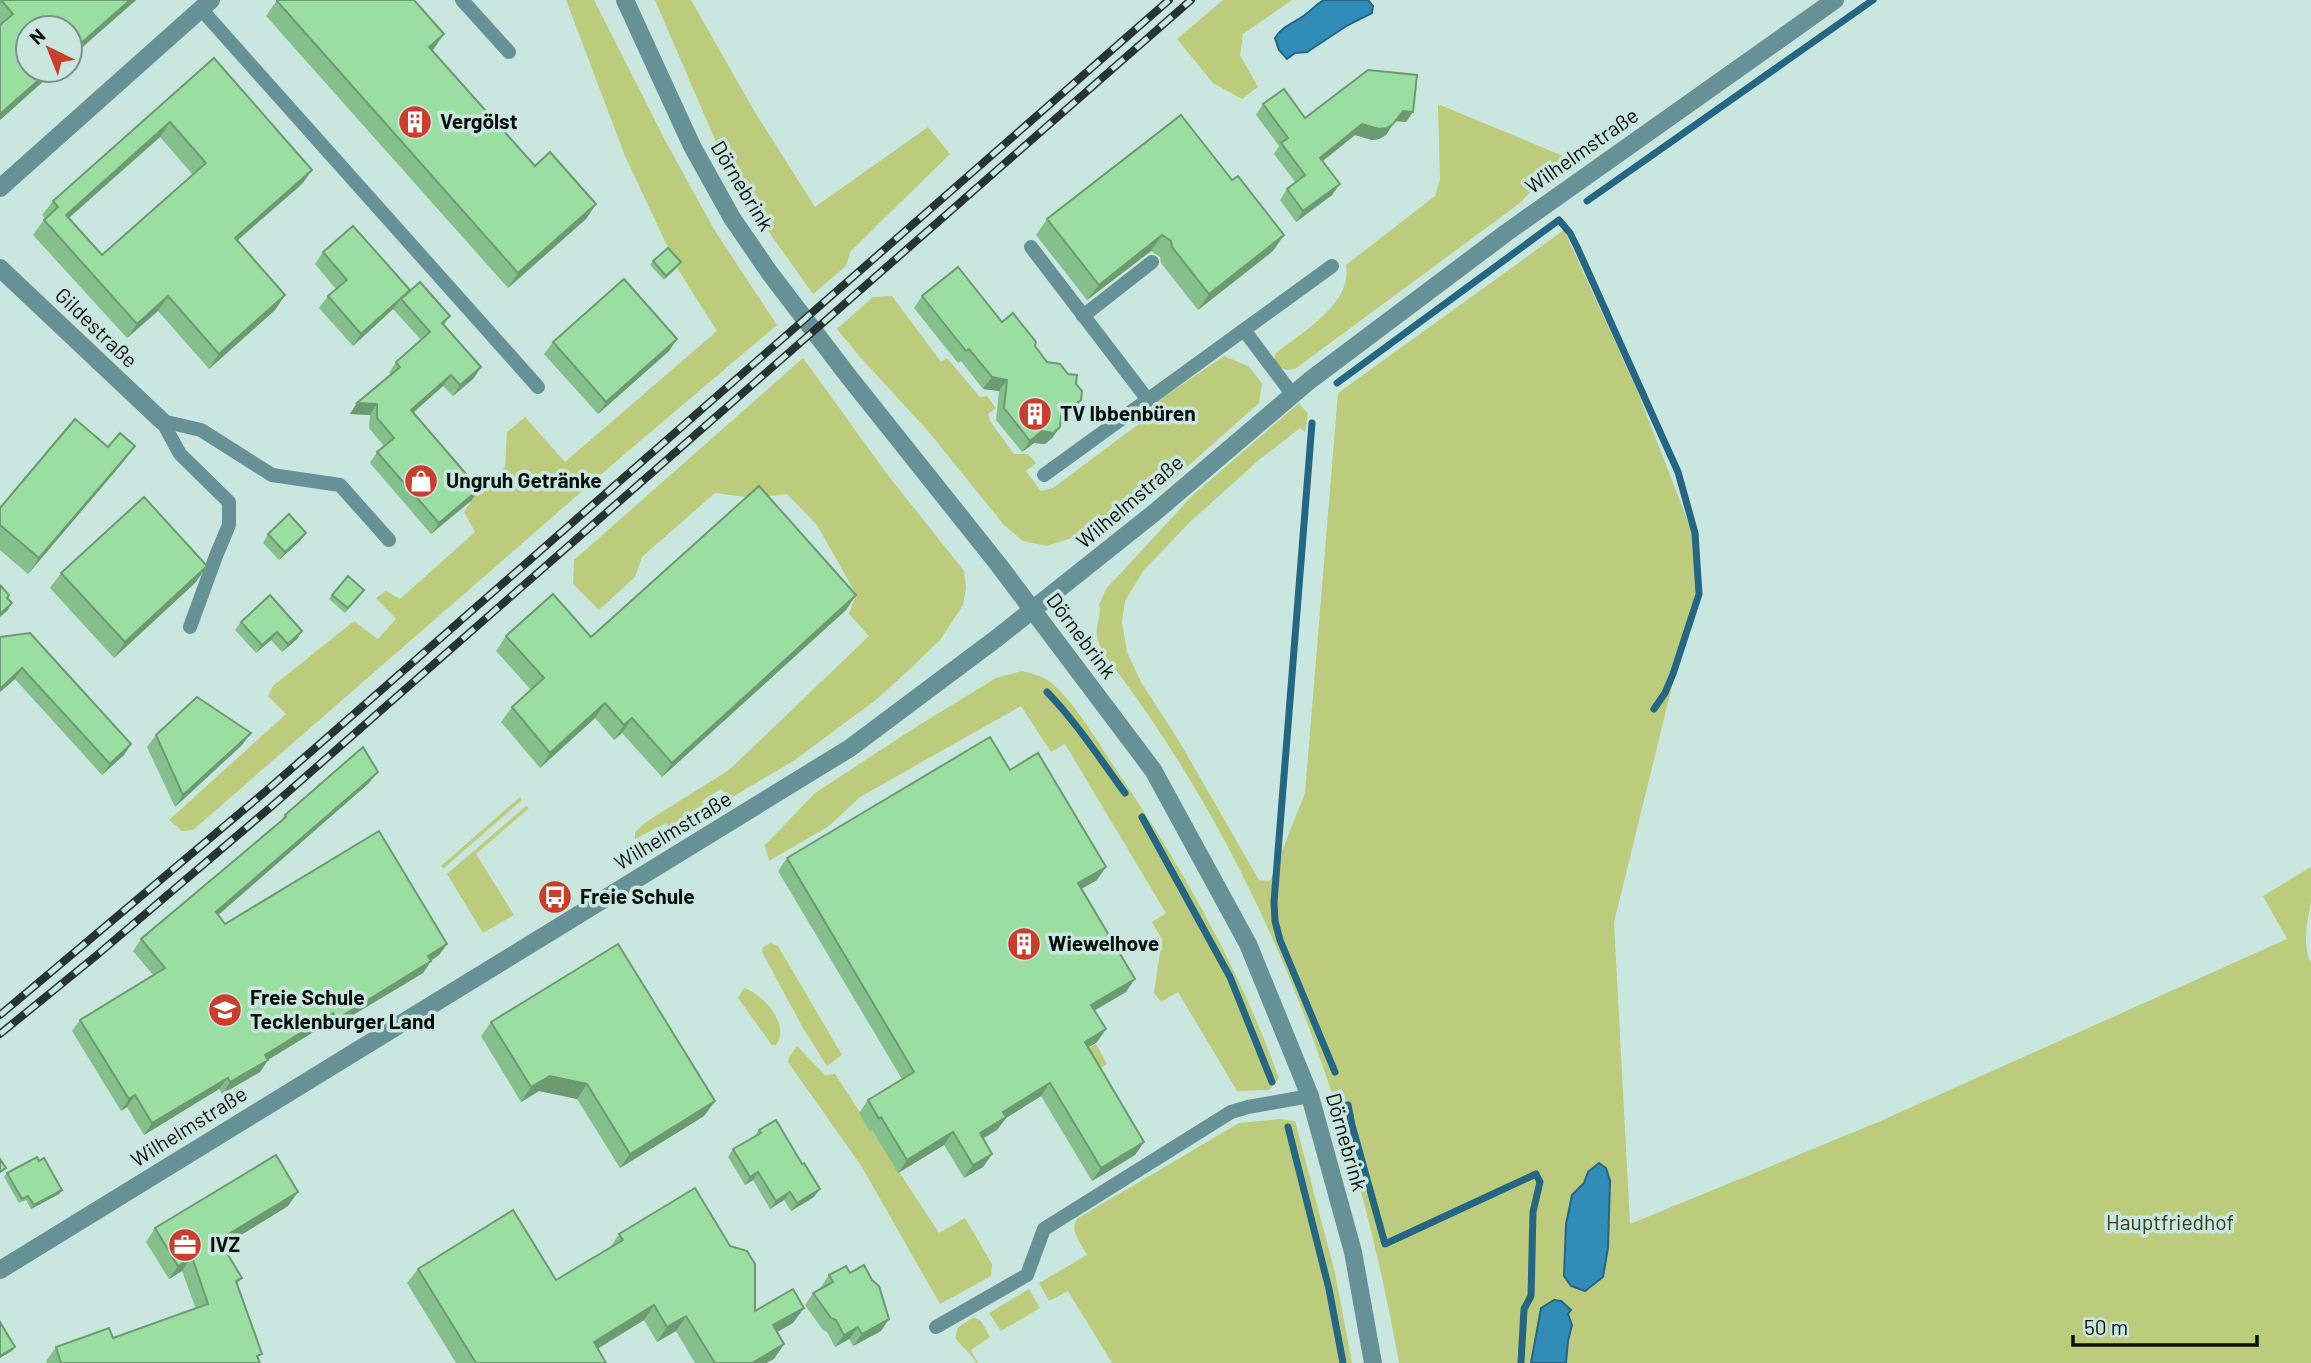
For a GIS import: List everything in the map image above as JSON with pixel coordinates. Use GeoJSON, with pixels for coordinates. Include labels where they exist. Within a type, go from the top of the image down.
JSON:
{"type":"FeatureCollection","features":[{"type":"Feature","properties":{"kind":"street","name":"Dörnebrink"},"geometry":{"type":"LineString","coordinates":[[625,0],[692,146],[732,218],[769,272],[1153,770],[1248,944],[1310,1096],[1353,1252],[1373,1363]]}},
{"type":"Feature","properties":{"kind":"street","name":"Wilhelmstraße"},"geometry":{"type":"LineString","coordinates":[[0,1270],[850,748],[1032,610],[1154,513],[1292,394],[1506,233],[1835,0]]}},
{"type":"Feature","properties":{"kind":"street"},"geometry":{"type":"LineString","coordinates":[[0,188],[206,5]]}},
{"type":"Feature","properties":{"kind":"street","name":"Gildestraße"},"geometry":{"type":"LineString","coordinates":[[0,268],[162,421]]}},
{"type":"Feature","properties":{"kind":"lane"},"geometry":{"type":"LineString","coordinates":[[462,0],[509,52]]}},
{"type":"Feature","properties":{"kind":"lane"},"geometry":{"type":"LineString","coordinates":[[206,5],[538,387]]}},
{"type":"Feature","properties":{"kind":"lane"},"geometry":{"type":"LineString","coordinates":[[1031,247],[1148,400]]}},
{"type":"Feature","properties":{"kind":"lane"},"geometry":{"type":"LineString","coordinates":[[1083,316],[1152,262]]}},
{"type":"Feature","properties":{"kind":"lane"},"geometry":{"type":"LineString","coordinates":[[1044,475],[1332,266]]}},
{"type":"Feature","properties":{"kind":"lane"},"geometry":{"type":"LineString","coordinates":[[1244,330],[1292,394]]}},
{"type":"Feature","properties":{"kind":"lane"},"geometry":{"type":"LineString","coordinates":[[162,421],[201,430],[272,475],[340,485],[389,540]]}},
{"type":"Feature","properties":{"kind":"lane"},"geometry":{"type":"LineString","coordinates":[[162,421],[180,454],[229,502],[229,525],[190,627]]}},
{"type":"Feature","properties":{"kind":"lane"},"geometry":{"type":"LineString","coordinates":[[936,1327],[1027,1275],[1044,1229],[1231,1112],[1310,1096]]}},
{"type":"Feature","properties":{"kind":"green space"},"geometry":{"type":"Polygon","coordinates":[[[566,0],[594,0],[667,144],[715,231],[777,325],[193,830],[182,831],[169,820],[286,714],[268,696],[273,686],[354,621],[378,639],[396,619],[376,598],[386,591],[400,599],[475,532],[464,512],[478,491],[505,467],[507,432],[525,417],[565,462],[717,331],[679,271],[625,156],[566,0]]]}},
{"type":"Feature","properties":{"kind":"green space"},"geometry":{"type":"Polygon","coordinates":[[[655,0],[691,0],[753,109],[815,207],[928,127],[950,154],[850,252],[846,266],[813,294],[773,238],[716,142],[655,0]]]}},
{"type":"Feature","properties":{"kind":"green space"},"geometry":{"type":"Polygon","coordinates":[[[1223,0],[1292,0],[1243,34],[1240,55],[1258,87],[1242,99],[1213,83],[1177,39],[1223,0]]]}},
{"type":"Feature","properties":{"kind":"green space"},"geometry":{"type":"Polygon","coordinates":[[[1438,104],[1563,156],[1520,203],[1295,369],[1286,370],[1273,363],[1276,353],[1334,304],[1346,279],[1346,265],[1435,196],[1440,180],[1438,104]]]}},
{"type":"Feature","properties":{"kind":"green space","name":"Hauptfriedhof"},"geometry":{"type":"Polygon","coordinates":[[[1564,230],[1637,390],[1692,532],[1697,585],[1614,922],[1630,1224],[1876,1123],[2287,939],[2263,896],[2311,867],[2311,902],[2306,941],[2311,964],[2311,1363],[1399,1363],[1380,1268],[1356,1174],[1328,1082],[1295,992],[1257,905],[1213,820],[1163,738],[1101,647],[1097,632],[1099,605],[1106,589],[1192,496],[1299,403],[1308,414],[1305,432],[1300,428],[1259,460],[1191,521],[1143,571],[1125,601],[1122,622],[1127,652],[1141,682],[1179,741],[1259,880],[1270,881],[1305,793],[1338,393],[1564,230]]]}},
{"type":"Feature","properties":{"kind":"green space"},"geometry":{"type":"Polygon","coordinates":[[[892,296],[941,362],[947,358],[980,397],[987,396],[996,408],[988,414],[990,421],[1014,454],[1028,454],[1036,463],[1026,471],[1041,491],[1053,488],[1148,417],[1146,409],[1224,356],[1248,366],[1262,383],[1259,403],[1169,483],[1132,511],[1075,537],[1047,546],[1023,541],[1004,525],[928,431],[837,329],[873,297],[892,296]]]}},
{"type":"Feature","properties":{"kind":"green space"},"geometry":{"type":"Polygon","coordinates":[[[803,358],[887,474],[964,571],[966,587],[963,605],[940,640],[911,668],[877,699],[795,760],[729,799],[721,789],[702,801],[707,811],[672,833],[666,823],[635,839],[635,832],[646,822],[729,770],[869,636],[849,614],[856,594],[817,525],[787,494],[754,498],[715,493],[642,557],[635,577],[599,610],[573,584],[574,560],[803,358]]]}},
{"type":"Feature","properties":{"kind":"green space"},"geometry":{"type":"Polygon","coordinates":[[[1022,671],[1048,680],[1072,705],[1163,842],[1207,918],[1246,997],[1279,1078],[1269,1090],[1237,1091],[1178,992],[1161,1002],[1154,993],[1162,939],[1152,922],[1166,913],[1065,744],[1051,752],[1021,706],[860,797],[829,826],[769,861],[765,845],[815,793],[996,678],[1022,671]]]}},
{"type":"Feature","properties":{"kind":"green space"},"geometry":{"type":"Polygon","coordinates":[[[520,797],[522,800],[443,869],[441,866],[520,797]]]}},
{"type":"Feature","properties":{"kind":"green space"},"geometry":{"type":"Polygon","coordinates":[[[526,806],[529,808],[476,854],[514,915],[483,933],[447,874],[526,806]]]}},
{"type":"Feature","properties":{"kind":"green space"},"geometry":{"type":"Polygon","coordinates":[[[771,943],[778,946],[842,1055],[827,1066],[762,952],[763,947],[771,943]]]}},
{"type":"Feature","properties":{"kind":"green space"},"geometry":{"type":"Polygon","coordinates":[[[744,988],[759,997],[773,1011],[780,1028],[776,1045],[772,1045],[738,998],[744,988]]]}},
{"type":"Feature","properties":{"kind":"green space"},"geometry":{"type":"Polygon","coordinates":[[[1096,1044],[1107,1064],[1089,1075],[1077,1055],[1096,1044]]]}},
{"type":"Feature","properties":{"kind":"green space"},"geometry":{"type":"Polygon","coordinates":[[[797,1046],[825,1075],[835,1074],[939,1233],[965,1218],[992,1264],[991,1276],[940,1304],[862,1167],[788,1062],[797,1046]]]}},
{"type":"Feature","properties":{"kind":"green space"},"geometry":{"type":"Polygon","coordinates":[[[1279,1119],[1295,1121],[1335,1273],[1352,1363],[1112,1363],[1068,1291],[1049,1301],[1039,1283],[1087,1255],[1075,1232],[1078,1218],[1239,1123],[1279,1119]]]}},
{"type":"Feature","properties":{"kind":"green space"},"geometry":{"type":"Polygon","coordinates":[[[1029,1289],[1040,1308],[1001,1331],[989,1313],[1029,1289]]]}},
{"type":"Feature","properties":{"kind":"green space"},"geometry":{"type":"Polygon","coordinates":[[[974,1317],[981,1321],[990,1337],[971,1350],[978,1363],[955,1338],[958,1327],[974,1317]]]}},
{"type":"Feature","properties":{"kind":"water"},"geometry":{"type":"Polygon","coordinates":[[[1324,0],[1368,0],[1373,6],[1372,13],[1307,52],[1295,53],[1287,59],[1279,50],[1275,38],[1324,0]]]}},
{"type":"Feature","properties":{"kind":"water"},"geometry":{"type":"Polygon","coordinates":[[[1599,1163],[1606,1168],[1610,1181],[1608,1248],[1603,1277],[1585,1291],[1571,1286],[1564,1276],[1566,1224],[1572,1195],[1584,1183],[1588,1172],[1599,1163]]]}},
{"type":"Feature","properties":{"kind":"water"},"geometry":{"type":"Polygon","coordinates":[[[1554,1300],[1561,1301],[1571,1310],[1568,1314],[1572,1325],[1566,1363],[1531,1363],[1541,1308],[1554,1300]]]}},
{"type":"Feature","properties":{"kind":"building"},"geometry":{"type":"Polygon","coordinates":[[[1,0],[130,0],[84,41],[84,14],[14,14],[14,84],[34,84],[0,114],[0,25],[13,14],[1,0]]]}},
{"type":"Feature","properties":{"kind":"building","name":"Vergölst"},"geometry":{"type":"Polygon","coordinates":[[[277,0],[414,0],[444,34],[429,47],[535,166],[550,152],[596,204],[518,273],[277,0]]]}},
{"type":"Feature","properties":{"kind":"building"},"geometry":{"type":"Polygon","coordinates":[[[214,58],[312,170],[235,238],[285,295],[219,354],[168,296],[137,324],[44,220],[58,207],[53,201],[214,58]],[[170,122],[66,215],[102,255],[206,163],[170,122]]]}},
{"type":"Feature","properties":{"kind":"building"},"geometry":{"type":"Polygon","coordinates":[[[1368,70],[1417,75],[1413,112],[1403,111],[1387,128],[1379,129],[1362,124],[1320,158],[1340,184],[1303,211],[1287,189],[1305,175],[1281,143],[1288,138],[1263,104],[1284,89],[1305,118],[1368,70]]]}},
{"type":"Feature","properties":{"kind":"building"},"geometry":{"type":"Polygon","coordinates":[[[1181,115],[1232,180],[1238,176],[1284,235],[1209,294],[1172,247],[1171,241],[1162,235],[1099,285],[1047,219],[1181,115]]]}},
{"type":"Feature","properties":{"kind":"building"},"geometry":{"type":"Polygon","coordinates":[[[353,226],[410,290],[361,334],[328,296],[347,280],[323,252],[353,226]]]}},
{"type":"Feature","properties":{"kind":"building"},"geometry":{"type":"Polygon","coordinates":[[[668,248],[681,262],[666,276],[653,261],[668,248]]]}},
{"type":"Feature","properties":{"kind":"building"},"geometry":{"type":"Polygon","coordinates":[[[958,267],[1002,322],[1013,313],[1036,342],[1035,346],[1047,362],[1060,364],[1068,374],[1077,375],[1076,384],[1082,391],[1081,400],[1061,416],[1060,427],[1053,433],[1042,431],[1030,441],[1004,408],[1007,380],[992,377],[969,349],[966,351],[922,296],[958,267]]]}},
{"type":"Feature","properties":{"kind":"building"},"geometry":{"type":"Polygon","coordinates":[[[624,279],[677,339],[606,402],[553,342],[624,279]]]}},
{"type":"Feature","properties":{"kind":"building"},"geometry":{"type":"Polygon","coordinates":[[[420,282],[450,316],[442,323],[481,367],[460,385],[451,375],[411,410],[479,489],[439,523],[377,452],[394,438],[377,418],[377,404],[357,403],[400,367],[396,362],[430,332],[401,299],[420,282]]]}},
{"type":"Feature","properties":{"kind":"building"},"geometry":{"type":"Polygon","coordinates":[[[75,419],[108,447],[120,433],[135,446],[39,558],[0,525],[0,508],[75,419]]]}},
{"type":"Feature","properties":{"kind":"building"},"geometry":{"type":"Polygon","coordinates":[[[759,486],[856,595],[672,763],[632,718],[624,725],[605,703],[550,753],[512,707],[544,678],[506,636],[553,594],[591,637],[759,486]]]}},
{"type":"Feature","properties":{"kind":"building"},"geometry":{"type":"Polygon","coordinates":[[[144,497],[207,566],[125,642],[61,573],[144,497]]]}},
{"type":"Feature","properties":{"kind":"building"},"geometry":{"type":"Polygon","coordinates":[[[289,514],[306,533],[285,552],[268,534],[289,514]]]}},
{"type":"Feature","properties":{"kind":"building"},"geometry":{"type":"Polygon","coordinates":[[[348,576],[364,590],[348,608],[332,595],[348,576]]]}},
{"type":"Feature","properties":{"kind":"building"},"geometry":{"type":"Polygon","coordinates":[[[0,585],[12,603],[0,614],[0,585]]]}},
{"type":"Feature","properties":{"kind":"building"},"geometry":{"type":"Polygon","coordinates":[[[270,595],[302,631],[288,644],[277,632],[262,645],[241,622],[270,595]]]}},
{"type":"Feature","properties":{"kind":"building"},"geometry":{"type":"Polygon","coordinates":[[[30,633],[131,744],[110,764],[22,668],[0,689],[0,637],[30,633]]]}},
{"type":"Feature","properties":{"kind":"building"},"geometry":{"type":"Polygon","coordinates":[[[197,697],[251,733],[183,795],[156,735],[197,697]]]}},
{"type":"Feature","properties":{"kind":"building"},"geometry":{"type":"Polygon","coordinates":[[[990,737],[1010,770],[1038,753],[1106,867],[1078,883],[1135,979],[1091,1005],[1106,1029],[1085,1042],[1144,1142],[1101,1168],[1050,1083],[1003,1112],[1006,1117],[980,1133],[992,1154],[973,1165],[953,1132],[907,1160],[868,1100],[914,1072],[787,858],[990,737]]]}},
{"type":"Feature","properties":{"kind":"building","name":"Freie Schule Tecklenburger Land"},"geometry":{"type":"Polygon","coordinates":[[[363,747],[378,772],[216,912],[225,924],[379,831],[447,944],[428,956],[431,961],[337,1019],[333,1013],[265,1055],[268,1060],[230,1082],[228,1078],[152,1123],[135,1095],[129,1099],[80,1020],[165,968],[141,939],[286,817],[285,815],[363,747]]]}},
{"type":"Feature","properties":{"kind":"building"},"geometry":{"type":"Polygon","coordinates":[[[618,944],[715,1101],[630,1154],[587,1084],[550,1076],[531,1087],[491,1022],[618,944]]]}},
{"type":"Feature","properties":{"kind":"building"},"geometry":{"type":"Polygon","coordinates":[[[776,1120],[820,1189],[797,1203],[790,1192],[776,1201],[758,1172],[750,1177],[733,1149],[761,1133],[759,1130],[776,1120]]]}},
{"type":"Feature","properties":{"kind":"building"},"geometry":{"type":"Polygon","coordinates":[[[276,1155],[298,1192],[219,1240],[242,1278],[236,1281],[262,1354],[257,1356],[260,1363],[61,1363],[56,1347],[109,1328],[113,1338],[208,1304],[192,1257],[178,1266],[155,1228],[276,1155]]]}},
{"type":"Feature","properties":{"kind":"building"},"geometry":{"type":"Polygon","coordinates":[[[37,1157],[39,1161],[44,1158],[62,1190],[34,1205],[28,1196],[22,1199],[7,1173],[37,1157]]]}},
{"type":"Feature","properties":{"kind":"building"},"geometry":{"type":"Polygon","coordinates":[[[0,1159],[6,1168],[0,1172],[0,1159]]]}},
{"type":"Feature","properties":{"kind":"building"},"geometry":{"type":"Polygon","coordinates":[[[695,1188],[730,1246],[747,1251],[755,1264],[755,1311],[793,1289],[804,1308],[773,1325],[784,1344],[752,1363],[715,1363],[686,1316],[667,1327],[654,1305],[594,1342],[606,1363],[476,1363],[418,1269],[513,1210],[556,1280],[623,1240],[619,1234],[695,1188]]]}},
{"type":"Feature","properties":{"kind":"building"},"geometry":{"type":"Polygon","coordinates":[[[864,1265],[872,1280],[879,1286],[889,1319],[862,1334],[858,1327],[844,1335],[836,1320],[831,1318],[813,1293],[833,1282],[829,1275],[846,1266],[850,1273],[864,1265]]]}},
{"type":"Feature","properties":{"kind":"building"},"geometry":{"type":"Polygon","coordinates":[[[0,1322],[15,1347],[0,1356],[0,1322]]]}},
{"type":"Feature","properties":{"kind":"waterway"},"geometry":{"type":"LineString","coordinates":[[1587,201],[1873,0]]}},
{"type":"Feature","properties":{"kind":"waterway"},"geometry":{"type":"LineString","coordinates":[[1337,383],[1559,220],[1577,247],[1678,472],[1695,533],[1699,594],[1673,674],[1654,709]]}},
{"type":"Feature","properties":{"kind":"waterway"},"geometry":{"type":"LineString","coordinates":[[1312,423],[1274,902],[1280,940],[1335,1072]]}},
{"type":"Feature","properties":{"kind":"waterway"},"geometry":{"type":"LineString","coordinates":[[1047,692],[1125,793]]}},
{"type":"Feature","properties":{"kind":"waterway"},"geometry":{"type":"LineString","coordinates":[[1142,817],[1230,977],[1272,1082]]}},
{"type":"Feature","properties":{"kind":"waterway"},"geometry":{"type":"LineString","coordinates":[[1348,1105],[1385,1244],[1536,1174],[1540,1182],[1533,1212],[1531,1296],[1524,1309],[1521,1363]]}},
{"type":"Feature","properties":{"kind":"waterway"},"geometry":{"type":"LineString","coordinates":[[1288,1127],[1329,1289],[1343,1363]]}},
{"type":"Feature","properties":{"kind":"railway"},"geometry":{"type":"LineString","coordinates":[[0,1015],[266,791],[1169,0]]}},
{"type":"Feature","properties":{"kind":"railway"},"geometry":{"type":"LineString","coordinates":[[0,1034],[272,806],[1191,0]]}},
{"type":"Feature","properties":{"kind":"place","name":"Vergölst"},"geometry":{"type":"Point","coordinates":[415,122]}},
{"type":"Feature","properties":{"kind":"place","name":"TV Ibbenbüren"},"geometry":{"type":"Point","coordinates":[1035,414]}},
{"type":"Feature","properties":{"kind":"place","name":"Ungruh Getränke"},"geometry":{"type":"Point","coordinates":[421,481]}},
{"type":"Feature","properties":{"kind":"place","name":"Freie Schule"},"geometry":{"type":"Point","coordinates":[555,897]}},
{"type":"Feature","properties":{"kind":"place","name":"Wiewelhove"},"geometry":{"type":"Point","coordinates":[1024,944]}},
{"type":"Feature","properties":{"kind":"place","name":"Freie Schule Tecklenburger Land"},"geometry":{"type":"Point","coordinates":[225,1010]}},
{"type":"Feature","properties":{"kind":"place","name":"IVZ"},"geometry":{"type":"Point","coordinates":[185,1245]}}]}
